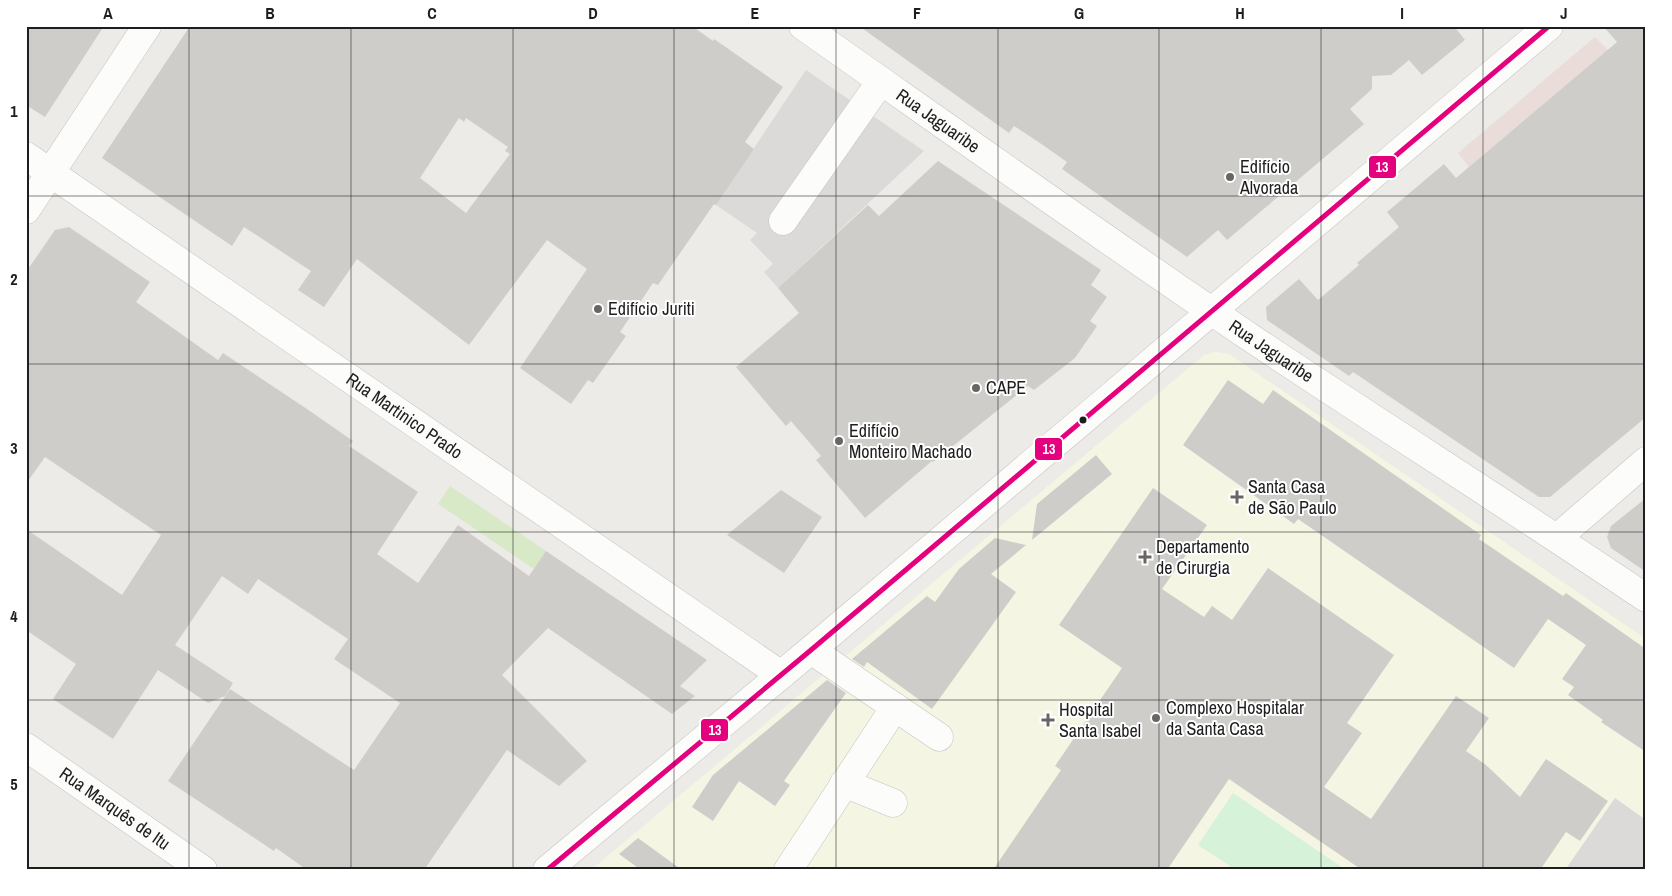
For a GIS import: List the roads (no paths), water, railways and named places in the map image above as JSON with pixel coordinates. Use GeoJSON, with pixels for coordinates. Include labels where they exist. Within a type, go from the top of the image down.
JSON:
{"type":"FeatureCollection","features":[{"type":"Feature","properties":{"kind":"street"},"geometry":{"type":"LineString","coordinates":[[26,210],[147,26]]}},
{"type":"Feature","properties":{"kind":"street","name":"Rua Jaguaribe"},"geometry":{"type":"LineString","coordinates":[[803,26],[1076,219],[1646,598]]}},
{"type":"Feature","properties":{"kind":"street"},"geometry":{"type":"LineString","coordinates":[[547,870],[811,650],[1549,26]]}},
{"type":"Feature","properties":{"kind":"street"},"geometry":{"type":"LineString","coordinates":[[783,221],[881,81]]}},
{"type":"Feature","properties":{"kind":"street","name":"Rua Martinico Prado"},"geometry":{"type":"LineString","coordinates":[[26,156],[781,675]]}},
{"type":"Feature","properties":{"kind":"street"},"geometry":{"type":"LineString","coordinates":[[1557,538],[1646,461]]}},
{"type":"Feature","properties":{"kind":"street"},"geometry":{"type":"LineString","coordinates":[[811,650],[939,737]]}},
{"type":"Feature","properties":{"kind":"street"},"geometry":{"type":"LineString","coordinates":[[788,870],[895,707]]}},
{"type":"Feature","properties":{"kind":"street","name":"Rua Marquês de Itu"},"geometry":{"type":"LineString","coordinates":[[26,747],[203,870]]}},
{"type":"Feature","properties":{"kind":"street"},"geometry":{"type":"LineString","coordinates":[[844,783],[893,803]]}},
{"type":"Feature","properties":{"kind":"place","name":"Edifício Alvorada"},"geometry":{"type":"Point","coordinates":[1230,177]}},
{"type":"Feature","properties":{"kind":"place","name":"Edifício Juriti"},"geometry":{"type":"Point","coordinates":[598,309]}},
{"type":"Feature","properties":{"kind":"place","name":"CAPE"},"geometry":{"type":"Point","coordinates":[976,388]}},
{"type":"Feature","properties":{"kind":"place","name":"Edifício Monteiro Machado"},"geometry":{"type":"Point","coordinates":[839,441]}},
{"type":"Feature","properties":{"kind":"place","name":"Santa Casa de São Paulo"},"geometry":{"type":"Point","coordinates":[1237,497]}},
{"type":"Feature","properties":{"kind":"place","name":"Departamento de Cirurgia"},"geometry":{"type":"Point","coordinates":[1145,557]}},
{"type":"Feature","properties":{"kind":"place","name":"Complexo Hospitalar da Santa Casa"},"geometry":{"type":"Point","coordinates":[1156,718]}},
{"type":"Feature","properties":{"kind":"place","name":"Hospital Santa Isabel"},"geometry":{"type":"Point","coordinates":[1048,720]}}]}
